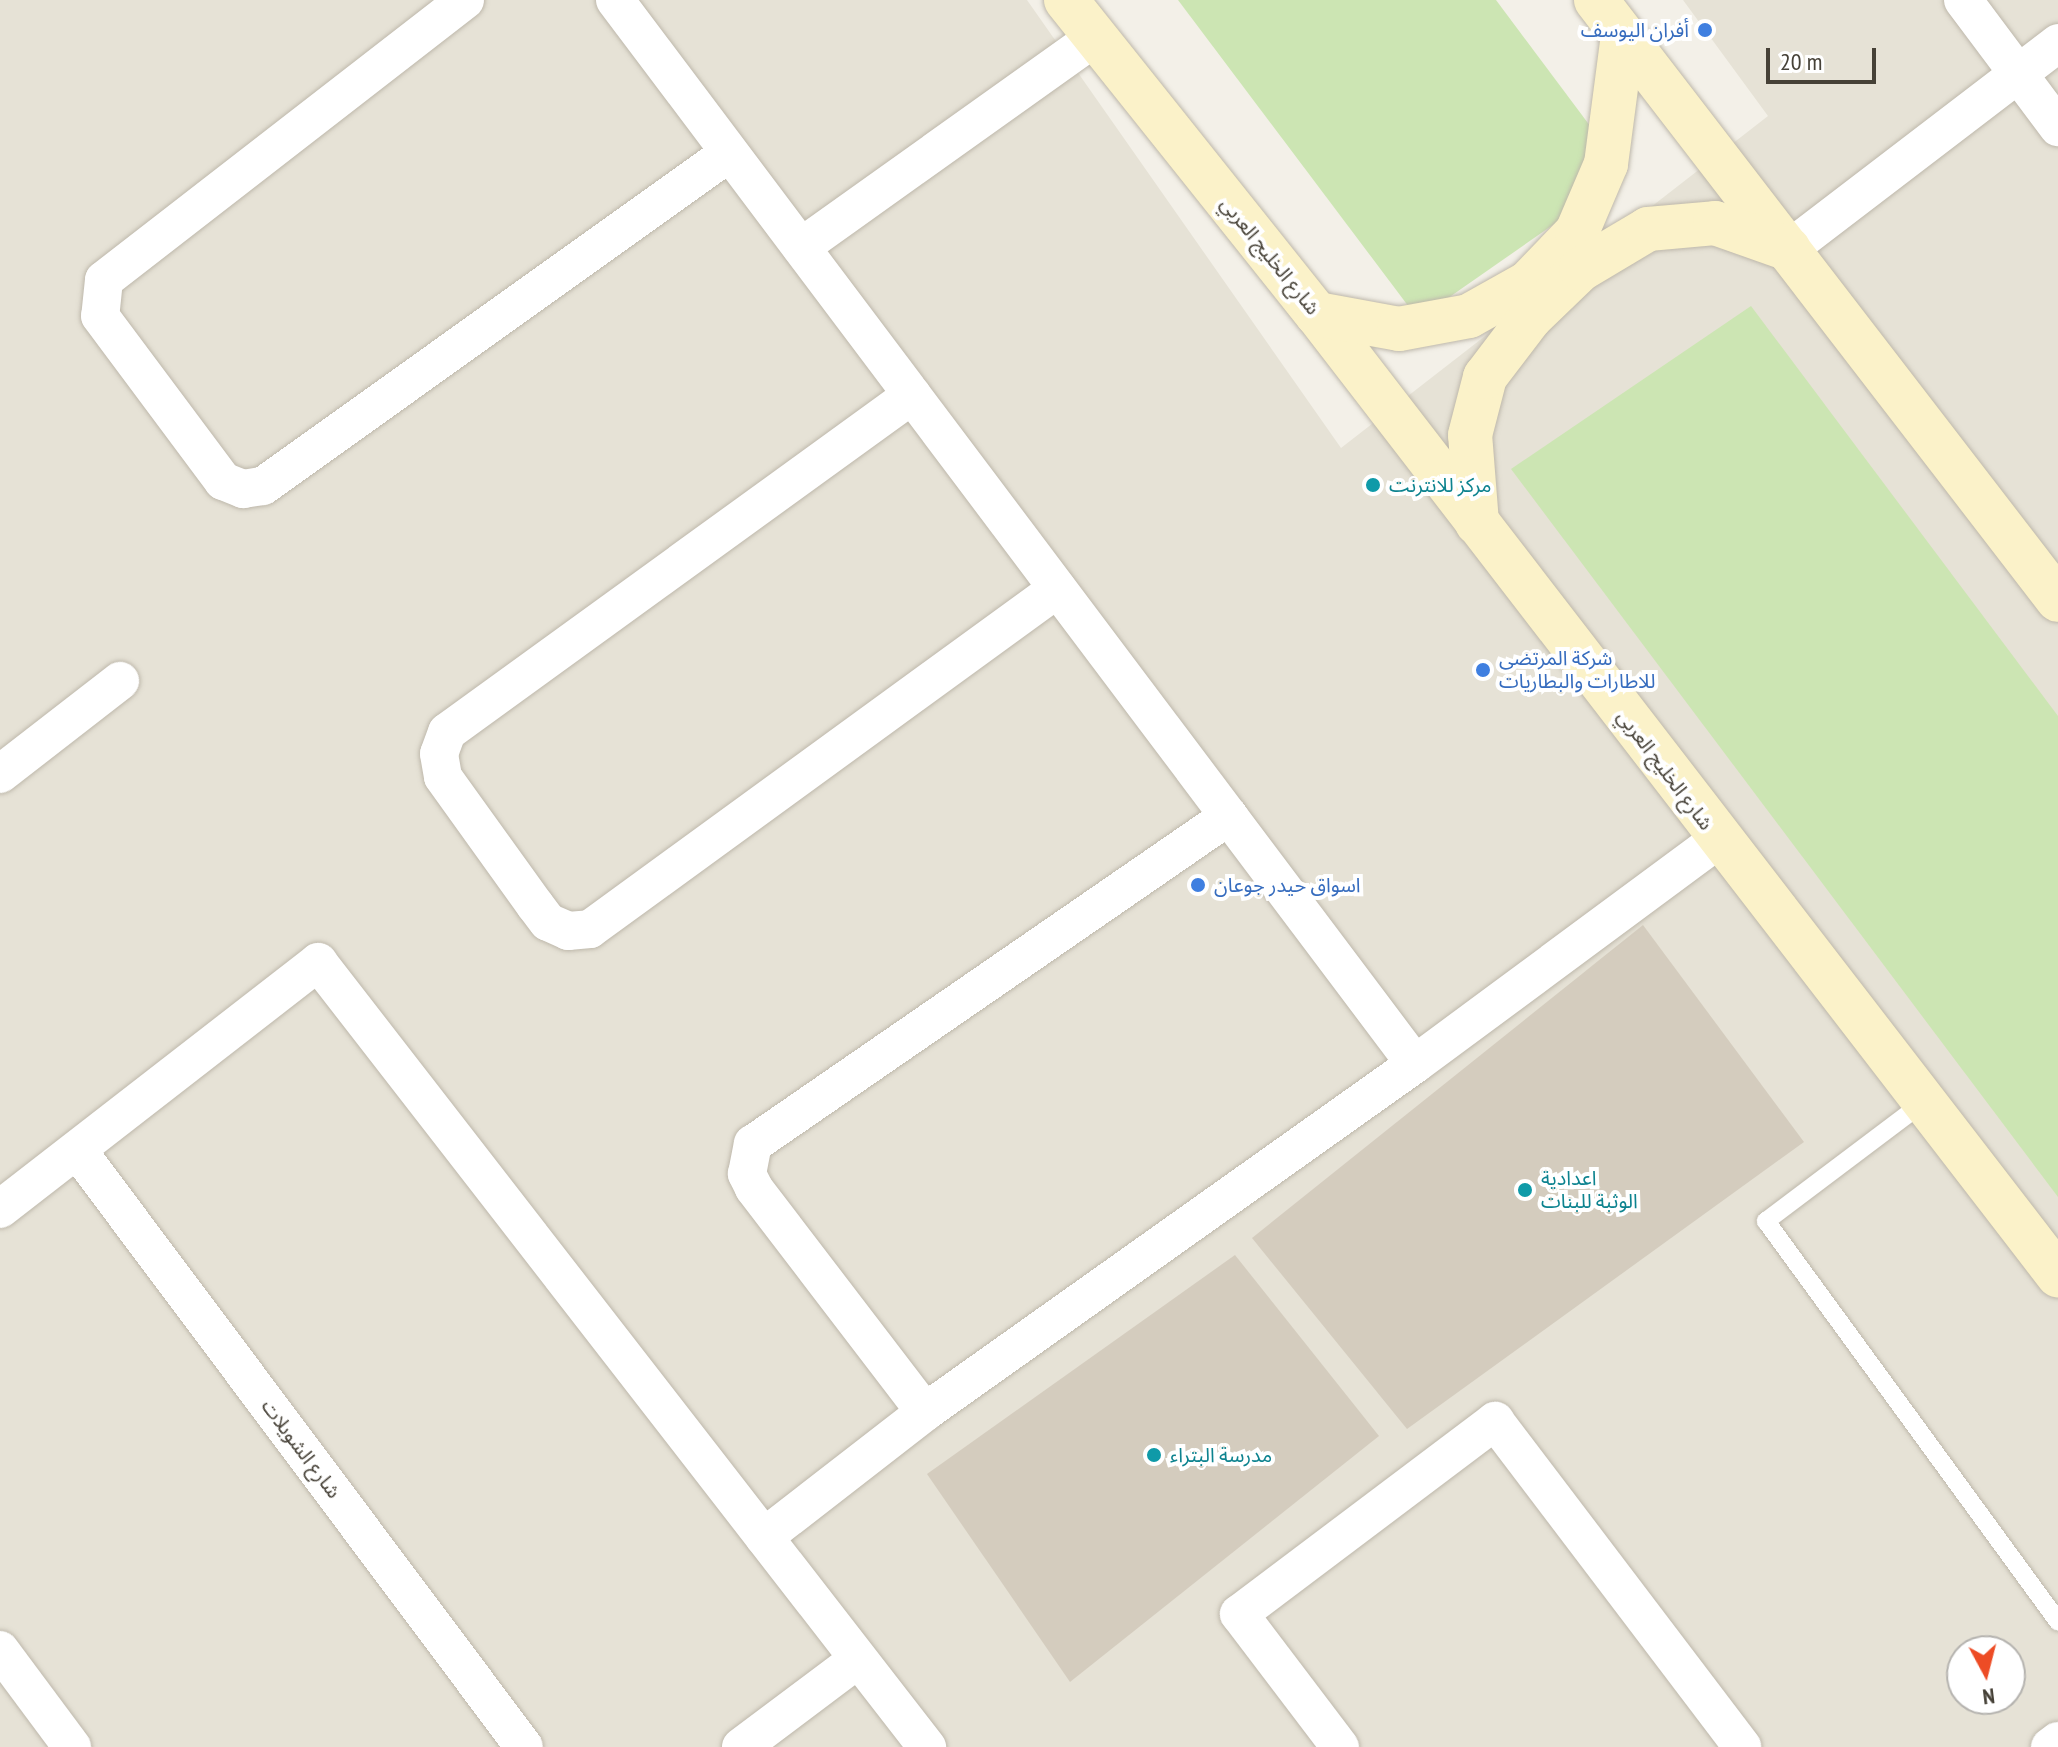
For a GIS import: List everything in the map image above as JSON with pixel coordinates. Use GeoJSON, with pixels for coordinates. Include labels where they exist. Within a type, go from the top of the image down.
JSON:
{"type":"FeatureCollection","features":[{"type":"Feature","properties":{"kind":"main road","name":"شارع الخليج العربي"},"geometry":{"type":"LineString","coordinates":[[1066,0],[1317,314],[1718,840],[1927,1099],[2058,1275]]}},
{"type":"Feature","properties":{"kind":"main road"},"geometry":{"type":"LineString","coordinates":[[1596,0],[2058,600]]}},
{"type":"Feature","properties":{"kind":"main road"},"geometry":{"type":"LineString","coordinates":[[1317,314],[1399,329],[1469,316],[1528,283],[1577,232],[1606,164],[1623,35]]}},
{"type":"Feature","properties":{"kind":"main road"},"geometry":{"type":"LineString","coordinates":[[1477,523],[1470,435],[1485,377],[1530,318],[1581,269],[1648,229],[1715,223],[1789,249]]}},
{"type":"Feature","properties":{"kind":"street"},"geometry":{"type":"LineString","coordinates":[[465,0],[104,280],[98,298],[100,316],[223,481],[243,489],[263,486],[729,153]]}},
{"type":"Feature","properties":{"kind":"street"},"geometry":{"type":"LineString","coordinates":[[615,0],[1415,1064]]}},
{"type":"Feature","properties":{"kind":"street"},"geometry":{"type":"LineString","coordinates":[[1963,0],[2058,127]]}},
{"type":"Feature","properties":{"kind":"street"},"geometry":{"type":"LineString","coordinates":[[801,247],[1094,38]]}},
{"type":"Feature","properties":{"kind":"street"},"geometry":{"type":"LineString","coordinates":[[1789,249],[2058,43]]}},
{"type":"Feature","properties":{"kind":"street"},"geometry":{"type":"LineString","coordinates":[[912,395],[447,732],[439,754],[443,777],[535,905],[548,922],[568,931],[590,929],[1057,589]]}},
{"type":"Feature","properties":{"kind":"street"},"geometry":{"type":"LineString","coordinates":[[0,774],[120,681]]}},
{"type":"Feature","properties":{"kind":"street"},"geometry":{"type":"LineString","coordinates":[[925,1412],[754,1188],[747,1174],[753,1144],[1229,816]]}},
{"type":"Feature","properties":{"kind":"street"},"geometry":{"type":"LineString","coordinates":[[764,1537],[925,1412],[1415,1064],[1718,840]]}},
{"type":"Feature","properties":{"kind":"street"},"geometry":{"type":"LineString","coordinates":[[0,1209],[318,962],[927,1747]]}},
{"type":"Feature","properties":{"kind":"street","name":"شارع الشويلات"},"geometry":{"type":"LineString","coordinates":[[78,1151],[524,1747]]}},
{"type":"Feature","properties":{"kind":"street"},"geometry":{"type":"LineString","coordinates":[[1340,1747],[1239,1614],[1495,1421],[1742,1747]]}},
{"type":"Feature","properties":{"kind":"street"},"geometry":{"type":"LineString","coordinates":[[0,1650],[72,1747]]}},
{"type":"Feature","properties":{"kind":"street"},"geometry":{"type":"LineString","coordinates":[[741,1747],[858,1659]]}},
{"type":"Feature","properties":{"kind":"street"},"geometry":{"type":"LineString","coordinates":[[2050,1747],[2058,1741]]}},
{"type":"Feature","properties":{"kind":"lane"},"geometry":{"type":"LineString","coordinates":[[1927,1099],[1766,1221],[2058,1622]]}},
{"type":"Feature","properties":{"kind":"shaded area"},"geometry":{"type":"Polygon","coordinates":[[[0,0],[1027,0],[1341,448],[1768,116],[1683,0],[2058,0],[2058,1747],[0,1747],[0,0]]]}},
{"type":"Feature","properties":{"kind":"green space"},"geometry":{"type":"Polygon","coordinates":[[[1178,0],[1496,0],[1626,174],[1418,319],[1178,0]]]}},
{"type":"Feature","properties":{"kind":"green space"},"geometry":{"type":"Polygon","coordinates":[[[1751,306],[2058,716],[2058,1197],[1511,469],[1751,306]]]}},
{"type":"Feature","properties":{"kind":"building","name":"اعدادية الوثبة للبنات"},"geometry":{"type":"Polygon","coordinates":[[[1643,925],[1804,1142],[1407,1429],[1252,1238],[1643,925]]]}},
{"type":"Feature","properties":{"kind":"building","name":"مدرسة البتراء"},"geometry":{"type":"Polygon","coordinates":[[[1235,1255],[1379,1436],[1070,1682],[927,1474],[1235,1255]]]}},
{"type":"Feature","properties":{"kind":"place","name":"أفران اليوسف"},"geometry":{"type":"Point","coordinates":[1705,30]}},
{"type":"Feature","properties":{"kind":"place","name":"مركز للانترنت"},"geometry":{"type":"Point","coordinates":[1373,485]}},
{"type":"Feature","properties":{"kind":"place","name":"شركة المرتضى للاطارات والبطاريات"},"geometry":{"type":"Point","coordinates":[1483,670]}},
{"type":"Feature","properties":{"kind":"place","name":"اسواق حيدر جوعان"},"geometry":{"type":"Point","coordinates":[1198,885]}},
{"type":"Feature","properties":{"kind":"place","name":"اعدادية الوثبة للبنات"},"geometry":{"type":"Point","coordinates":[1525,1190]}},
{"type":"Feature","properties":{"kind":"place","name":"مدرسة البتراء"},"geometry":{"type":"Point","coordinates":[1154,1455]}}]}
